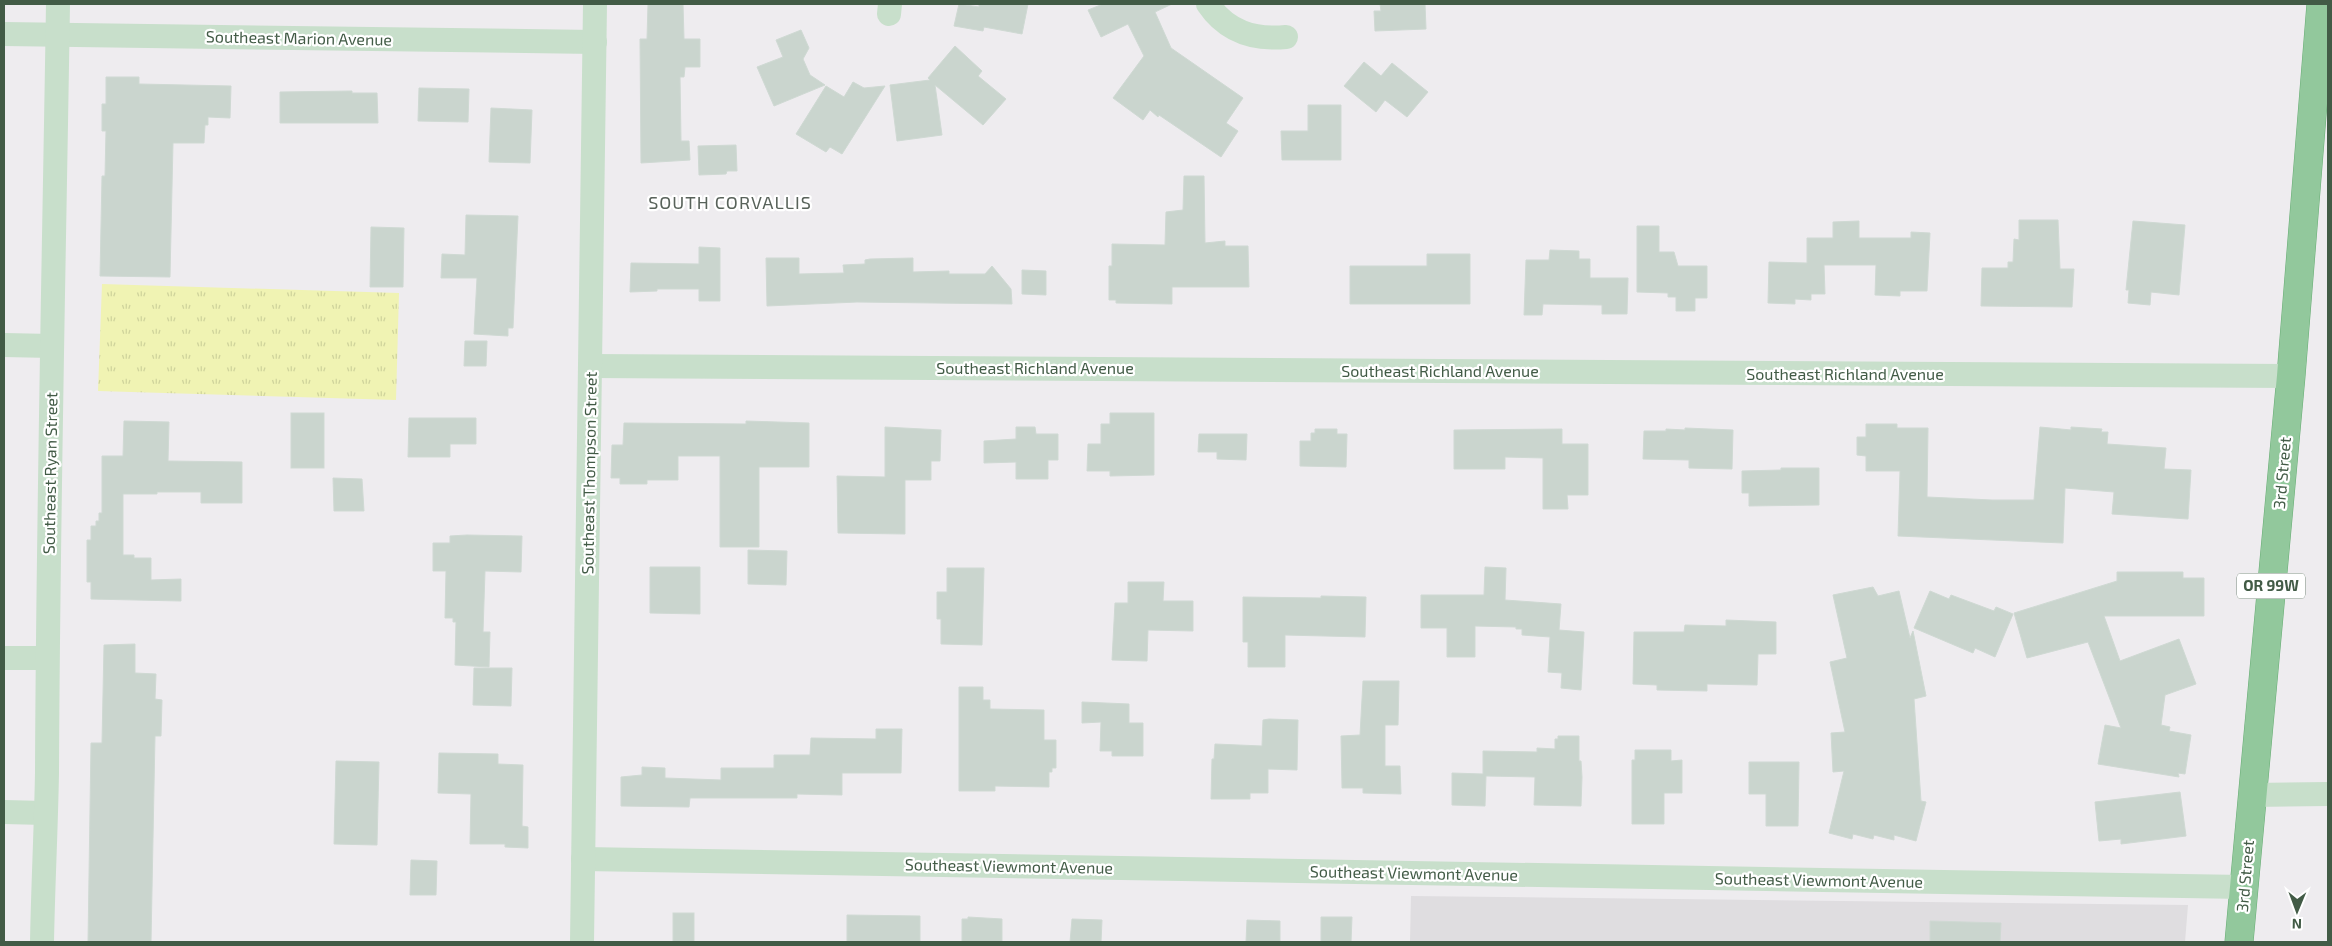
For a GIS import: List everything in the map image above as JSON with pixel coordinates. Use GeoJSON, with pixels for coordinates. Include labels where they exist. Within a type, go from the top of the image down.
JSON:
{"type":"FeatureCollection","features":[{"type":"Feature","properties":{"kind":"highway","name":"3rd Street"},"geometry":{"type":"LineString","coordinates":[[2239,942],[2290,376],[2321,4]]}},
{"type":"Feature","properties":{"kind":"street","name":"Southeast Ryan Street"},"geometry":{"type":"LineString","coordinates":[[42,942],[58,4]]}},
{"type":"Feature","properties":{"kind":"street","name":"Southeast Thompson Street"},"geometry":{"type":"LineString","coordinates":[[582,942],[595,4]]}},
{"type":"Feature","properties":{"kind":"street"},"geometry":{"type":"LineString","coordinates":[[1208,4],[1215,14],[1235,30],[1254,36],[1286,37]]}},
{"type":"Feature","properties":{"kind":"street","name":"Southeast Marion Avenue"},"geometry":{"type":"LineString","coordinates":[[4,34],[595,42]]}},
{"type":"Feature","properties":{"kind":"street"},"geometry":{"type":"LineString","coordinates":[[4,345],[52,346]]}},
{"type":"Feature","properties":{"kind":"street","name":"Southeast Richland Avenue"},"geometry":{"type":"LineString","coordinates":[[590,366],[2290,376]]}},
{"type":"Feature","properties":{"kind":"street"},"geometry":{"type":"LineString","coordinates":[[4,658],[47,658]]}},
{"type":"Feature","properties":{"kind":"street"},"geometry":{"type":"LineString","coordinates":[[2252,795],[2328,794]]}},
{"type":"Feature","properties":{"kind":"street"},"geometry":{"type":"LineString","coordinates":[[4,812],[45,813]]}},
{"type":"Feature","properties":{"kind":"street","name":"Southeast Viewmont Avenue"},"geometry":{"type":"LineString","coordinates":[[583,858],[2244,887]]}},
{"type":"Feature","properties":{"kind":"shaded area"},"geometry":{"type":"Polygon","coordinates":[[[1411,896],[2188,905],[2185,942],[1410,942],[1411,896]]]}},
{"type":"Feature","properties":{"kind":"green space"},"geometry":{"type":"Polygon","coordinates":[[[102,284],[399,293],[396,400],[98,391],[102,284]]]}},
{"type":"Feature","properties":{"kind":"building"},"geometry":{"type":"Polygon","coordinates":[[[648,4],[683,4],[684,39],[700,39],[700,67],[685,67],[684,77],[680,77],[681,141],[689,141],[690,160],[641,163],[640,39],[647,39],[648,4]]]}},
{"type":"Feature","properties":{"kind":"building"},"geometry":{"type":"Polygon","coordinates":[[[959,4],[979,7],[979,4],[1028,4],[1022,34],[984,27],[983,31],[954,26],[959,4]]]}},
{"type":"Feature","properties":{"kind":"building"},"geometry":{"type":"Polygon","coordinates":[[[1103,4],[1172,4],[1155,12],[1171,48],[1243,98],[1226,123],[1238,131],[1221,157],[1150,110],[1143,120],[1113,98],[1144,56],[1128,24],[1101,37],[1088,10],[1103,4]]]}},
{"type":"Feature","properties":{"kind":"building"},"geometry":{"type":"Polygon","coordinates":[[[1380,4],[1425,4],[1426,29],[1375,31],[1374,11],[1381,11],[1380,4]]]}},
{"type":"Feature","properties":{"kind":"building"},"geometry":{"type":"Polygon","coordinates":[[[801,30],[809,48],[803,59],[810,75],[825,85],[774,106],[757,67],[783,57],[776,40],[801,30]]]}},
{"type":"Feature","properties":{"kind":"building"},"geometry":{"type":"Polygon","coordinates":[[[955,46],[982,71],[978,76],[1006,99],[983,125],[935,85],[942,135],[897,141],[890,85],[930,80],[928,78],[955,46]]]}},
{"type":"Feature","properties":{"kind":"building"},"geometry":{"type":"Polygon","coordinates":[[[1364,62],[1381,76],[1392,63],[1428,92],[1407,117],[1385,100],[1376,112],[1344,86],[1364,62]]]}},
{"type":"Feature","properties":{"kind":"building"},"geometry":{"type":"Polygon","coordinates":[[[106,77],[139,77],[139,84],[231,86],[230,118],[208,117],[208,125],[205,125],[204,143],[173,143],[170,277],[100,276],[102,176],[105,176],[106,131],[102,131],[102,104],[106,104],[106,77]]]}},
{"type":"Feature","properties":{"kind":"building"},"geometry":{"type":"Polygon","coordinates":[[[853,82],[864,88],[885,86],[842,154],[830,147],[826,152],[796,134],[826,86],[844,97],[853,82]]]}},
{"type":"Feature","properties":{"kind":"building"},"geometry":{"type":"Polygon","coordinates":[[[419,88],[469,89],[468,122],[418,121],[419,88]]]}},
{"type":"Feature","properties":{"kind":"building"},"geometry":{"type":"Polygon","coordinates":[[[352,91],[352,93],[377,93],[378,123],[280,123],[280,92],[352,91]]]}},
{"type":"Feature","properties":{"kind":"building"},"geometry":{"type":"Polygon","coordinates":[[[1308,105],[1341,105],[1341,160],[1282,160],[1281,131],[1308,131],[1308,105]]]}},
{"type":"Feature","properties":{"kind":"building"},"geometry":{"type":"Polygon","coordinates":[[[491,108],[532,110],[530,163],[489,162],[491,108]]]}},
{"type":"Feature","properties":{"kind":"building"},"geometry":{"type":"Polygon","coordinates":[[[736,145],[737,171],[727,171],[726,174],[699,175],[698,146],[736,145]]]}},
{"type":"Feature","properties":{"kind":"building"},"geometry":{"type":"Polygon","coordinates":[[[1184,176],[1204,176],[1205,243],[1225,241],[1225,246],[1248,246],[1249,287],[1172,287],[1172,304],[1116,303],[1116,300],[1109,300],[1109,266],[1112,266],[1112,244],[1165,245],[1166,212],[1183,210],[1184,176]]]}},
{"type":"Feature","properties":{"kind":"building"},"geometry":{"type":"Polygon","coordinates":[[[466,215],[518,216],[513,328],[508,328],[508,336],[474,334],[477,278],[441,278],[442,254],[465,255],[466,215]]]}},
{"type":"Feature","properties":{"kind":"building"},"geometry":{"type":"Polygon","coordinates":[[[2019,220],[2058,220],[2060,269],[2074,269],[2072,307],[1981,306],[1982,268],[2008,268],[2008,262],[2013,262],[2014,239],[2019,240],[2019,220]]]}},
{"type":"Feature","properties":{"kind":"building"},"geometry":{"type":"Polygon","coordinates":[[[1859,221],[1859,238],[1911,238],[1911,232],[1930,233],[1927,291],[1900,291],[1900,296],[1875,295],[1876,265],[1824,265],[1825,294],[1811,294],[1811,300],[1795,299],[1795,304],[1768,303],[1769,262],[1807,263],[1807,238],[1833,238],[1833,222],[1859,221]]]}},
{"type":"Feature","properties":{"kind":"building"},"geometry":{"type":"Polygon","coordinates":[[[2133,221],[2185,225],[2179,295],[2151,292],[2150,305],[2128,303],[2129,290],[2126,290],[2133,221]]]}},
{"type":"Feature","properties":{"kind":"building"},"geometry":{"type":"Polygon","coordinates":[[[1637,226],[1659,226],[1659,252],[1674,252],[1678,266],[1707,266],[1707,298],[1695,298],[1695,311],[1676,311],[1676,297],[1668,297],[1668,293],[1637,292],[1637,226]]]}},
{"type":"Feature","properties":{"kind":"building"},"geometry":{"type":"Polygon","coordinates":[[[371,227],[404,228],[403,287],[370,287],[371,227]]]}},
{"type":"Feature","properties":{"kind":"building"},"geometry":{"type":"Polygon","coordinates":[[[699,247],[720,248],[720,301],[699,301],[699,289],[657,289],[657,291],[630,292],[631,263],[699,264],[699,247]]]}},
{"type":"Feature","properties":{"kind":"building"},"geometry":{"type":"Polygon","coordinates":[[[1550,250],[1579,251],[1579,259],[1590,259],[1590,278],[1628,278],[1627,314],[1602,314],[1602,305],[1543,304],[1542,315],[1524,315],[1526,260],[1549,260],[1550,250]]]}},
{"type":"Feature","properties":{"kind":"building"},"geometry":{"type":"Polygon","coordinates":[[[1427,254],[1470,254],[1470,304],[1350,304],[1350,266],[1427,266],[1427,254]]]}},
{"type":"Feature","properties":{"kind":"building"},"geometry":{"type":"Polygon","coordinates":[[[766,258],[799,258],[799,274],[844,273],[843,265],[865,264],[865,260],[870,259],[913,258],[913,272],[949,271],[949,274],[985,274],[992,266],[1011,289],[1012,304],[857,302],[767,306],[766,258]]]}},
{"type":"Feature","properties":{"kind":"building"},"geometry":{"type":"Polygon","coordinates":[[[1022,270],[1046,271],[1046,295],[1022,294],[1022,270]]]}},
{"type":"Feature","properties":{"kind":"building"},"geometry":{"type":"Polygon","coordinates":[[[465,341],[487,341],[486,366],[464,366],[465,341]]]}},
{"type":"Feature","properties":{"kind":"building"},"geometry":{"type":"Polygon","coordinates":[[[291,413],[324,413],[324,468],[291,468],[291,413]]]}},
{"type":"Feature","properties":{"kind":"building"},"geometry":{"type":"Polygon","coordinates":[[[1110,413],[1154,413],[1154,475],[1110,476],[1110,471],[1087,471],[1088,444],[1101,444],[1101,424],[1110,424],[1110,413]]]}},
{"type":"Feature","properties":{"kind":"building"},"geometry":{"type":"Polygon","coordinates":[[[409,418],[476,418],[476,444],[450,444],[450,457],[408,457],[409,418]]]}},
{"type":"Feature","properties":{"kind":"building"},"geometry":{"type":"Polygon","coordinates":[[[124,421],[169,422],[168,461],[242,462],[242,503],[201,503],[201,492],[123,494],[123,555],[134,555],[134,558],[151,558],[151,580],[181,579],[181,601],[91,599],[91,582],[87,582],[87,540],[91,540],[91,526],[96,526],[96,521],[99,521],[99,513],[102,513],[102,456],[123,456],[124,421]]]}},
{"type":"Feature","properties":{"kind":"building"},"geometry":{"type":"Polygon","coordinates":[[[746,421],[809,423],[809,467],[759,467],[759,547],[720,547],[720,456],[678,456],[678,480],[647,480],[647,484],[620,484],[620,478],[611,478],[612,445],[623,445],[624,423],[746,424],[746,421]]]}},
{"type":"Feature","properties":{"kind":"building"},"geometry":{"type":"Polygon","coordinates":[[[1866,424],[1897,424],[1897,428],[1928,428],[1927,497],[1992,500],[2034,500],[2040,427],[2071,430],[2071,427],[2102,429],[2101,432],[2108,432],[2107,444],[2166,448],[2164,469],[2191,470],[2188,519],[2112,514],[2114,492],[2065,488],[2063,543],[1898,536],[1900,471],[1866,471],[1866,456],[1857,455],[1857,437],[1866,437],[1866,424]]]}},
{"type":"Feature","properties":{"kind":"building"},"geometry":{"type":"Polygon","coordinates":[[[885,427],[941,430],[940,461],[931,461],[931,480],[905,480],[905,534],[838,533],[837,476],[885,477],[885,427]]]}},
{"type":"Feature","properties":{"kind":"building"},"geometry":{"type":"Polygon","coordinates":[[[1016,427],[1035,427],[1036,434],[1058,434],[1058,460],[1048,460],[1048,479],[1016,479],[1016,462],[984,463],[984,441],[1016,439],[1016,427]]]}},
{"type":"Feature","properties":{"kind":"building"},"geometry":{"type":"Polygon","coordinates":[[[1685,428],[1733,430],[1732,469],[1689,468],[1689,460],[1643,459],[1644,431],[1685,430],[1685,428]]]}},
{"type":"Feature","properties":{"kind":"building"},"geometry":{"type":"Polygon","coordinates":[[[1315,429],[1337,429],[1337,434],[1347,434],[1346,467],[1300,466],[1300,441],[1311,441],[1311,433],[1315,433],[1315,429]]]}},
{"type":"Feature","properties":{"kind":"building"},"geometry":{"type":"Polygon","coordinates":[[[1562,429],[1562,444],[1588,444],[1588,495],[1567,495],[1568,509],[1543,509],[1543,458],[1505,457],[1505,469],[1454,469],[1454,430],[1562,429]]]}},
{"type":"Feature","properties":{"kind":"building"},"geometry":{"type":"Polygon","coordinates":[[[1199,434],[1247,434],[1246,460],[1217,459],[1217,452],[1198,452],[1199,434]]]}},
{"type":"Feature","properties":{"kind":"building"},"geometry":{"type":"Polygon","coordinates":[[[1781,468],[1819,468],[1819,505],[1749,506],[1749,493],[1742,493],[1742,471],[1781,470],[1781,468]]]}},
{"type":"Feature","properties":{"kind":"building"},"geometry":{"type":"Polygon","coordinates":[[[333,478],[362,479],[364,511],[334,511],[333,478]]]}},
{"type":"Feature","properties":{"kind":"building"},"geometry":{"type":"Polygon","coordinates":[[[450,536],[522,536],[521,572],[485,571],[483,632],[490,632],[489,667],[455,665],[456,622],[453,622],[453,618],[445,618],[446,571],[433,571],[433,543],[450,543],[450,536]]]}},
{"type":"Feature","properties":{"kind":"building"},"geometry":{"type":"Polygon","coordinates":[[[748,550],[787,551],[786,585],[748,584],[748,550]]]}},
{"type":"Feature","properties":{"kind":"building"},"geometry":{"type":"Polygon","coordinates":[[[650,567],[700,567],[700,614],[650,613],[650,567]]]}},
{"type":"Feature","properties":{"kind":"building"},"geometry":{"type":"Polygon","coordinates":[[[1485,567],[1506,568],[1505,600],[1561,604],[1559,630],[1584,632],[1581,690],[1561,688],[1562,673],[1548,672],[1550,637],[1522,635],[1522,629],[1516,629],[1516,627],[1475,626],[1475,657],[1447,657],[1447,628],[1421,628],[1421,595],[1484,595],[1485,567]]]}},
{"type":"Feature","properties":{"kind":"building"},"geometry":{"type":"Polygon","coordinates":[[[947,568],[984,568],[982,645],[941,644],[941,619],[937,619],[937,592],[947,592],[947,568]]]}},
{"type":"Feature","properties":{"kind":"building"},"geometry":{"type":"Polygon","coordinates":[[[2117,572],[2183,572],[2183,578],[2204,578],[2204,616],[2104,616],[2120,661],[2179,639],[2196,684],[2165,695],[2161,725],[2170,727],[2169,731],[2191,735],[2185,774],[2178,773],[2179,777],[2098,764],[2105,725],[2121,728],[2088,642],[2027,658],[2014,613],[2117,581],[2117,572]]]}},
{"type":"Feature","properties":{"kind":"building"},"geometry":{"type":"Polygon","coordinates":[[[1128,582],[1164,582],[1163,601],[1193,601],[1193,631],[1148,630],[1147,661],[1112,660],[1115,603],[1128,603],[1128,582]]]}},
{"type":"Feature","properties":{"kind":"building"},"geometry":{"type":"Polygon","coordinates":[[[1873,587],[1878,596],[1899,591],[1910,638],[1913,631],[1926,696],[1914,699],[1921,801],[1926,802],[1916,841],[1894,835],[1894,840],[1874,835],[1873,839],[1853,834],[1852,839],[1829,833],[1844,771],[1833,772],[1831,733],[1845,732],[1830,662],[1847,658],[1833,595],[1873,587]]]}},
{"type":"Feature","properties":{"kind":"building"},"geometry":{"type":"Polygon","coordinates":[[[1930,591],[1949,599],[1951,595],[1994,611],[1996,607],[2013,614],[1995,657],[1975,648],[1973,653],[1914,628],[1930,591]]]}},
{"type":"Feature","properties":{"kind":"building"},"geometry":{"type":"Polygon","coordinates":[[[1321,596],[1366,597],[1365,637],[1285,635],[1285,667],[1248,667],[1248,642],[1243,642],[1243,597],[1321,598],[1321,596]]]}},
{"type":"Feature","properties":{"kind":"building"},"geometry":{"type":"Polygon","coordinates":[[[1726,620],[1776,622],[1776,654],[1758,654],[1757,685],[1707,684],[1707,691],[1657,690],[1657,685],[1633,684],[1634,632],[1684,632],[1685,625],[1726,626],[1726,620]]]}},
{"type":"Feature","properties":{"kind":"building"},"geometry":{"type":"Polygon","coordinates":[[[135,644],[135,673],[156,674],[155,699],[162,700],[161,736],[155,736],[151,942],[88,942],[91,743],[102,743],[104,645],[135,644]]]}},
{"type":"Feature","properties":{"kind":"building"},"geometry":{"type":"Polygon","coordinates":[[[474,668],[512,668],[511,706],[473,705],[474,668]]]}},
{"type":"Feature","properties":{"kind":"building"},"geometry":{"type":"Polygon","coordinates":[[[1363,681],[1399,681],[1398,725],[1385,725],[1385,766],[1400,766],[1401,794],[1363,793],[1363,788],[1342,788],[1341,736],[1360,735],[1363,681]]]}},
{"type":"Feature","properties":{"kind":"building"},"geometry":{"type":"Polygon","coordinates":[[[959,687],[983,687],[983,700],[990,700],[990,709],[1044,710],[1044,740],[1056,740],[1056,768],[1052,768],[1052,772],[1049,772],[1049,787],[995,786],[995,791],[959,791],[959,687]]]}},
{"type":"Feature","properties":{"kind":"building"},"geometry":{"type":"Polygon","coordinates":[[[1082,702],[1129,704],[1129,723],[1143,723],[1143,756],[1112,756],[1112,751],[1100,751],[1101,722],[1082,723],[1082,702]]]}},
{"type":"Feature","properties":{"kind":"building"},"geometry":{"type":"Polygon","coordinates":[[[1263,720],[1298,720],[1297,770],[1268,769],[1268,793],[1250,793],[1250,799],[1211,799],[1212,759],[1214,759],[1215,744],[1262,746],[1263,720]]]}},
{"type":"Feature","properties":{"kind":"building"},"geometry":{"type":"Polygon","coordinates":[[[876,729],[902,729],[901,773],[842,773],[842,795],[797,794],[797,798],[690,798],[689,807],[621,806],[621,777],[642,775],[642,767],[665,768],[665,778],[721,780],[721,768],[774,768],[774,755],[810,755],[811,738],[876,739],[876,729]]]}},
{"type":"Feature","properties":{"kind":"building"},"geometry":{"type":"Polygon","coordinates":[[[1558,736],[1579,736],[1579,761],[1581,761],[1582,777],[1581,806],[1534,805],[1535,777],[1486,776],[1485,806],[1452,805],[1452,773],[1483,774],[1483,751],[1537,752],[1537,748],[1555,749],[1555,739],[1558,739],[1558,736]]]}},
{"type":"Feature","properties":{"kind":"building"},"geometry":{"type":"Polygon","coordinates":[[[1635,750],[1671,750],[1671,761],[1682,760],[1682,793],[1664,793],[1664,824],[1632,824],[1632,760],[1635,760],[1635,750]]]}},
{"type":"Feature","properties":{"kind":"building"},"geometry":{"type":"Polygon","coordinates":[[[439,753],[498,754],[498,764],[523,765],[522,826],[528,827],[528,848],[505,847],[505,844],[470,844],[471,794],[438,793],[439,753]]]}},
{"type":"Feature","properties":{"kind":"building"},"geometry":{"type":"Polygon","coordinates":[[[336,761],[379,762],[377,845],[334,844],[336,761]]]}},
{"type":"Feature","properties":{"kind":"building"},"geometry":{"type":"Polygon","coordinates":[[[1749,762],[1799,762],[1798,826],[1766,826],[1766,794],[1749,794],[1749,762]]]}},
{"type":"Feature","properties":{"kind":"building"},"geometry":{"type":"Polygon","coordinates":[[[2180,792],[2186,836],[2121,844],[2121,839],[2099,841],[2095,802],[2180,792]]]}},
{"type":"Feature","properties":{"kind":"building"},"geometry":{"type":"Polygon","coordinates":[[[411,860],[437,861],[436,895],[410,895],[411,860]]]}},
{"type":"Feature","properties":{"kind":"building"},"geometry":{"type":"Polygon","coordinates":[[[673,913],[694,913],[694,942],[673,942],[673,913]]]}},
{"type":"Feature","properties":{"kind":"building"},"geometry":{"type":"Polygon","coordinates":[[[847,915],[920,916],[920,942],[847,942],[847,915]]]}},
{"type":"Feature","properties":{"kind":"building"},"geometry":{"type":"Polygon","coordinates":[[[968,917],[1002,919],[1002,942],[962,942],[962,919],[968,919],[968,917]]]}},
{"type":"Feature","properties":{"kind":"building"},"geometry":{"type":"Polygon","coordinates":[[[1321,917],[1352,917],[1351,942],[1321,942],[1321,917]]]}},
{"type":"Feature","properties":{"kind":"building"},"geometry":{"type":"Polygon","coordinates":[[[1072,919],[1102,920],[1101,942],[1070,942],[1072,919]]]}},
{"type":"Feature","properties":{"kind":"building"},"geometry":{"type":"Polygon","coordinates":[[[1247,920],[1280,921],[1280,942],[1246,942],[1247,920]]]}},
{"type":"Feature","properties":{"kind":"building"},"geometry":{"type":"Polygon","coordinates":[[[1930,921],[2001,923],[2000,942],[1930,942],[1930,921]]]}},
{"type":"Feature","properties":{"kind":"district","name":"SOUTH CORVALLIS"},"geometry":{"type":"Point","coordinates":[730,203]}}]}
